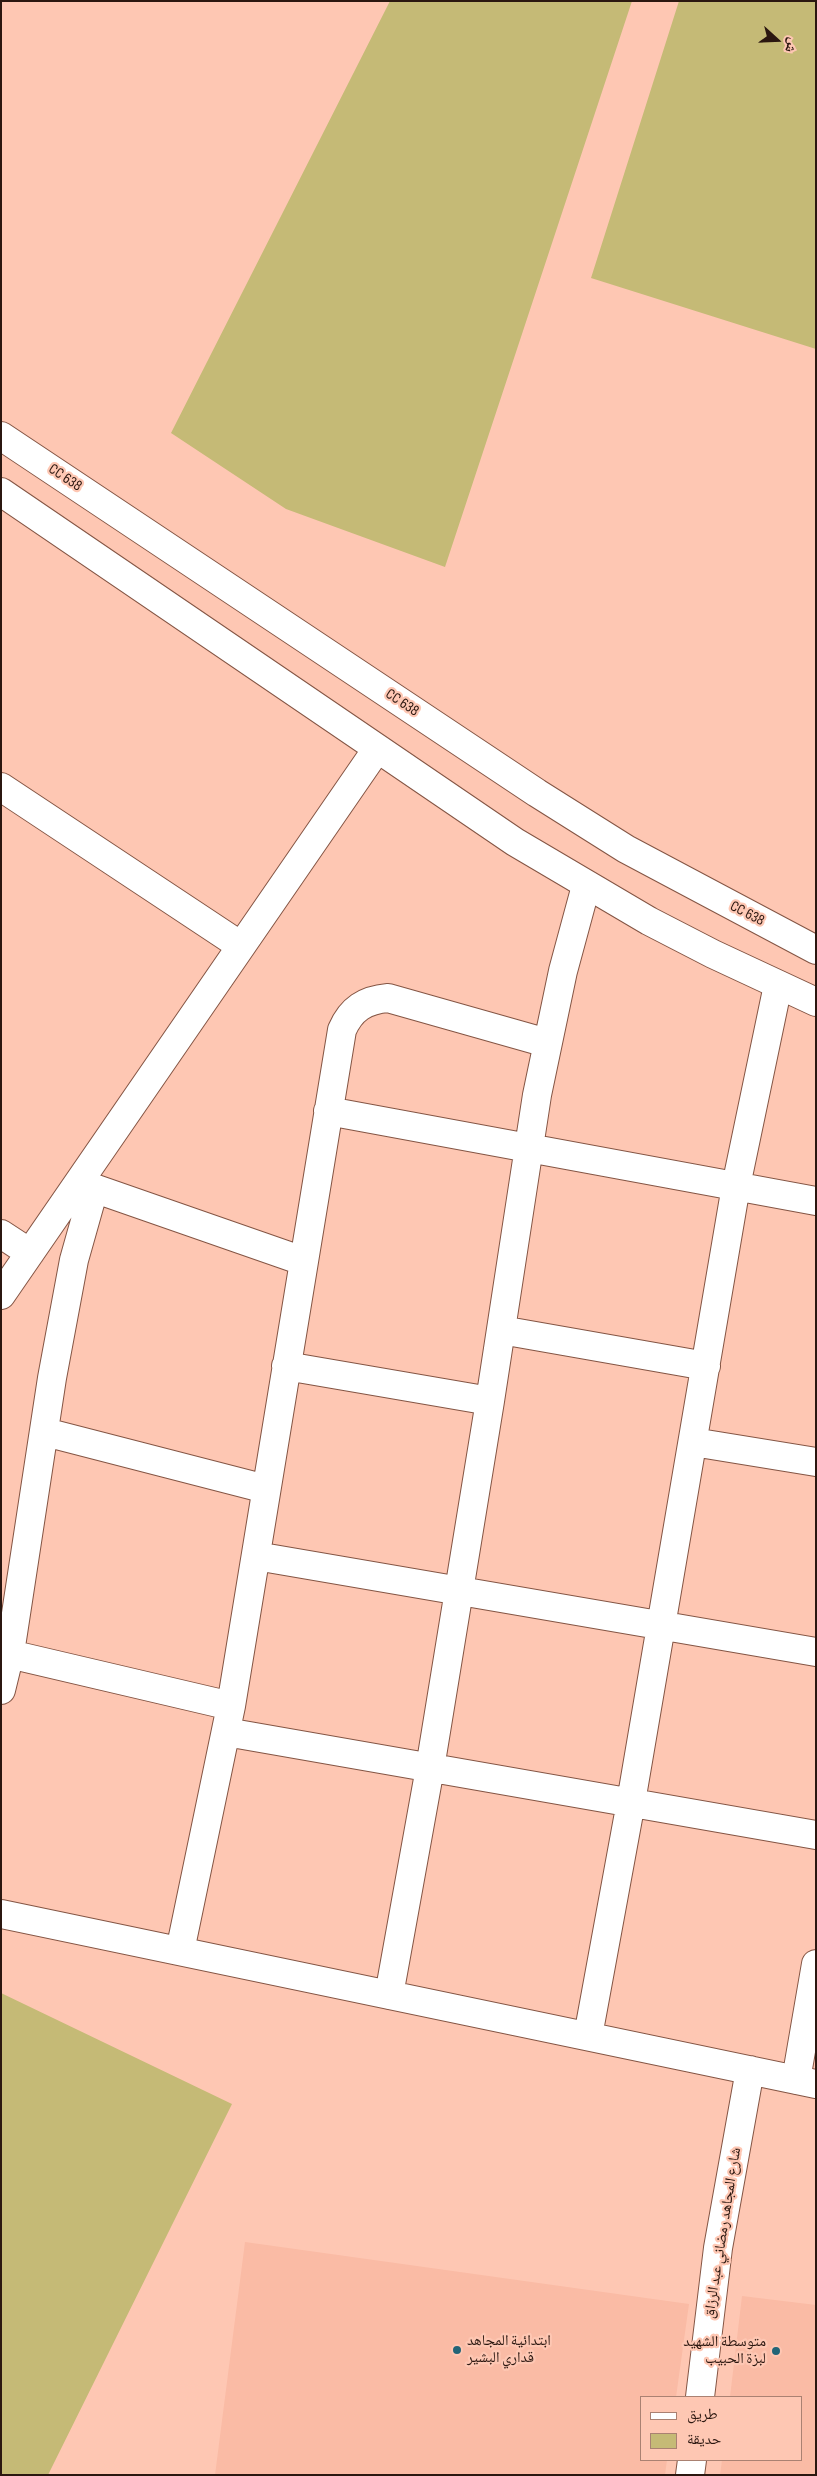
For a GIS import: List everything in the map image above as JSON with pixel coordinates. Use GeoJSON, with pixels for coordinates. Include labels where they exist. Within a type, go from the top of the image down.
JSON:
{"type":"FeatureCollection","features":[{"type":"Feature","properties":{"kind":"street","name":"CC 638"},"geometry":{"type":"LineString","coordinates":[[1,436],[536,793],[626,848],[816,950]]}},
{"type":"Feature","properties":{"kind":"street"},"geometry":{"type":"LineString","coordinates":[[1,492],[515,842],[586,886],[657,925],[816,1002]]}},
{"type":"Feature","properties":{"kind":"street"},"geometry":{"type":"LineString","coordinates":[[1,1295],[30,1253],[87,1186],[241,946],[376,749]]}},
{"type":"Feature","properties":{"kind":"street"},"geometry":{"type":"LineString","coordinates":[[1,787],[241,946]]}},
{"type":"Feature","properties":{"kind":"street"},"geometry":{"type":"LineString","coordinates":[[389,1995],[430,1768],[490,1401],[528,1148],[547,1043],[586,886]]}},
{"type":"Feature","properties":{"kind":"street"},"geometry":{"type":"LineString","coordinates":[[588,2036],[631,1802],[736,1186],[778,985]]}},
{"type":"Feature","properties":{"kind":"street"},"geometry":{"type":"LineString","coordinates":[[180,1951],[231,1706],[342,1030],[347,1019],[360,1006],[376,999],[388,998],[547,1043]]}},
{"type":"Feature","properties":{"kind":"street"},"geometry":{"type":"LineString","coordinates":[[328,1111],[816,1201]]}},
{"type":"Feature","properties":{"kind":"street"},"geometry":{"type":"LineString","coordinates":[[87,1186],[304,1261]]}},
{"type":"Feature","properties":{"kind":"street"},"geometry":{"type":"LineString","coordinates":[[1,1690],[45,1432],[52,1378],[87,1186]]}},
{"type":"Feature","properties":{"kind":"street"},"geometry":{"type":"LineString","coordinates":[[1,1234],[30,1253]]}},
{"type":"Feature","properties":{"kind":"street"},"geometry":{"type":"LineString","coordinates":[[501,1330],[706,1366]]}},
{"type":"Feature","properties":{"kind":"street"},"geometry":{"type":"LineString","coordinates":[[286,1366],[490,1401]]}},
{"type":"Feature","properties":{"kind":"street"},"geometry":{"type":"LineString","coordinates":[[45,1432],[266,1489]]}},
{"type":"Feature","properties":{"kind":"street"},"geometry":{"type":"LineString","coordinates":[[693,1442],[816,1462]]}},
{"type":"Feature","properties":{"kind":"street"},"geometry":{"type":"LineString","coordinates":[[256,1556],[816,1652]]}},
{"type":"Feature","properties":{"kind":"street"},"geometry":{"type":"LineString","coordinates":[[6,1652],[231,1706]]}},
{"type":"Feature","properties":{"kind":"street"},"geometry":{"type":"LineString","coordinates":[[226,1732],[816,1835]]}},
{"type":"Feature","properties":{"kind":"street"},"geometry":{"type":"LineString","coordinates":[[1,1914],[806,2082],[816,1964]]}},
{"type":"Feature","properties":{"kind":"street","name":"شارع المجاهد رمضاني عبد الرزاق"},"geometry":{"type":"LineString","coordinates":[[700,2396],[718,2248],[750,2070]]}},
{"type":"Feature","properties":{"kind":"street"},"geometry":{"type":"LineString","coordinates":[[690,2475],[692,2461]]}},
{"type":"Feature","properties":{"kind":"shaded area","name":"ابتدائية المجاهد قداري البشير"},"geometry":{"type":"Polygon","coordinates":[[[245,2242],[689,2304],[676,2396],[640,2396],[640,2461],[667,2461],[665,2475],[215,2475],[245,2242]]]}},
{"type":"Feature","properties":{"kind":"shaded area","name":"متوسطة الشهيد لبزة الحبيب"},"geometry":{"type":"Polygon","coordinates":[[[742,2296],[816,2305],[816,2475],[720,2475],[722,2461],[802,2461],[802,2396],[730,2396],[742,2296]]]}},
{"type":"Feature","properties":{"kind":"green space"},"geometry":{"type":"Polygon","coordinates":[[[390,1],[632,1],[445,567],[286,509],[171,433],[390,1]]]}},
{"type":"Feature","properties":{"kind":"green space"},"geometry":{"type":"Polygon","coordinates":[[[679,1],[816,1],[816,349],[591,278],[679,1]]]}},
{"type":"Feature","properties":{"kind":"green space"},"geometry":{"type":"Polygon","coordinates":[[[1,1993],[232,2104],[48,2475],[1,2475],[1,1993]]]}},
{"type":"Feature","properties":{"kind":"place","name":"ابتدائية المجاهد قداري البشير"},"geometry":{"type":"Point","coordinates":[457,2350]}},
{"type":"Feature","properties":{"kind":"place","name":"متوسطة الشهيد لبزة الحبيب"},"geometry":{"type":"Point","coordinates":[776,2351]}}]}
